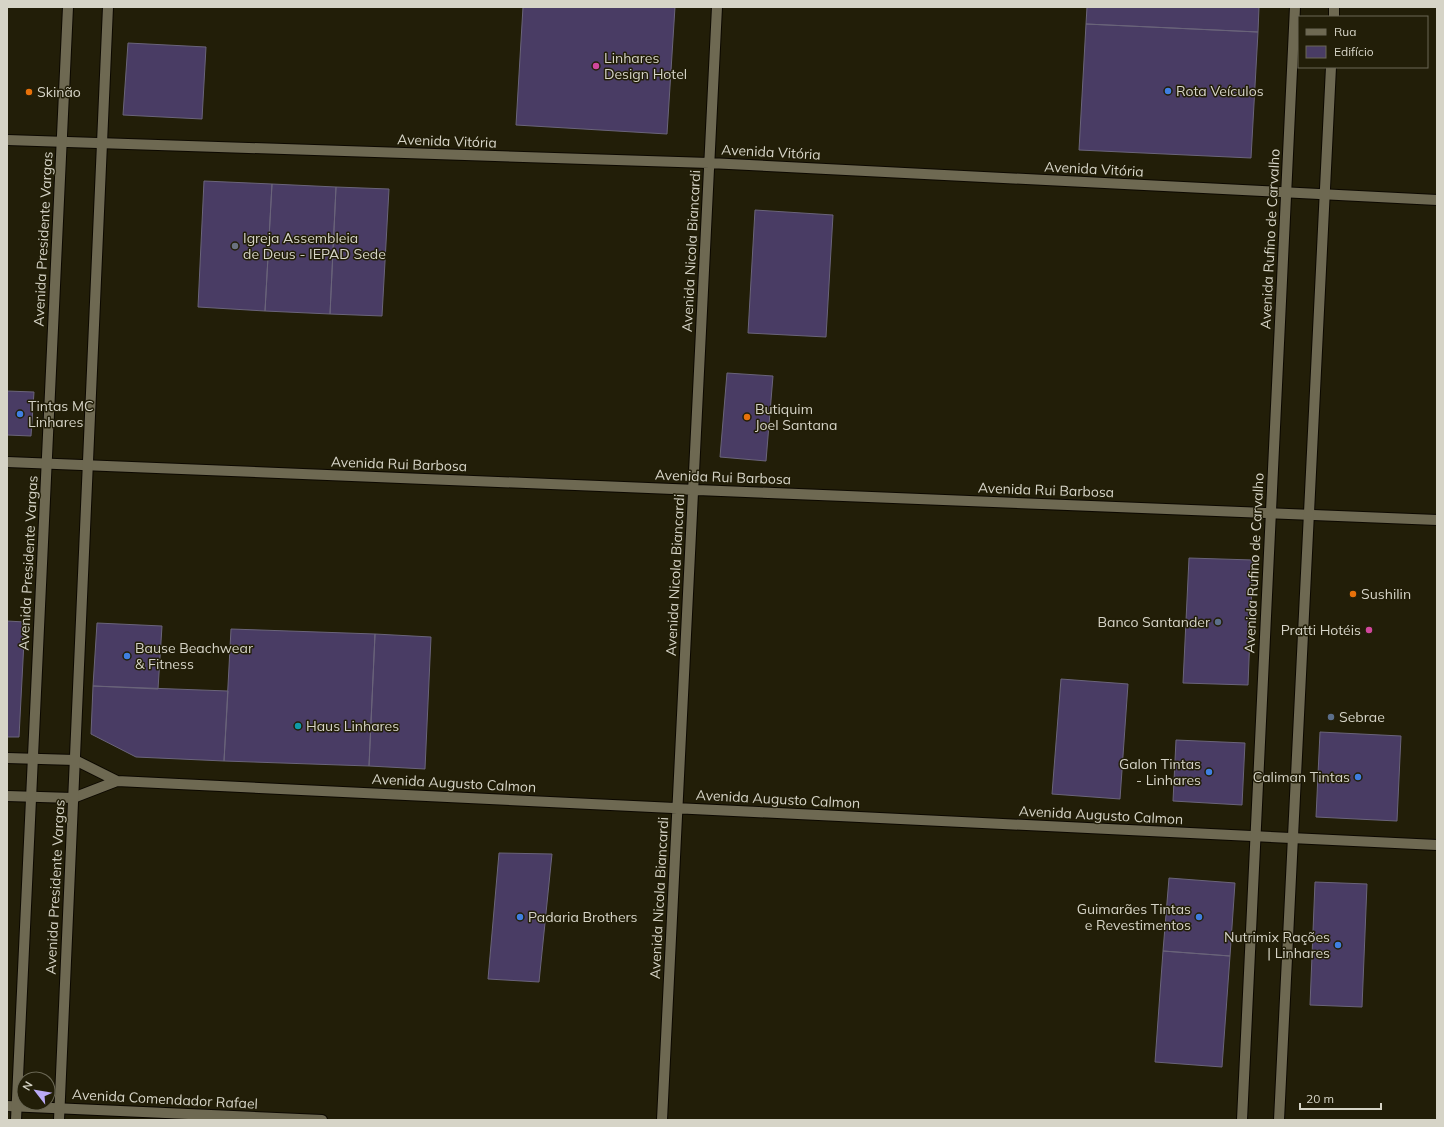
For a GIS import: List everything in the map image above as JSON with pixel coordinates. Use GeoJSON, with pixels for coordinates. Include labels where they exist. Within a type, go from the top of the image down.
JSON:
{"type":"FeatureCollection","features":[{"type":"Feature","properties":{"kind":"street","name":"Avenida Presidente Vargas"},"geometry":{"type":"LineString","coordinates":[[16,1120],[12,1106],[33,759],[68,7]]}},
{"type":"Feature","properties":{"kind":"street","name":"Avenida Presidente Vargas"},"geometry":{"type":"LineString","coordinates":[[59,1120],[108,7]]}},
{"type":"Feature","properties":{"kind":"street","name":"Avenida Nicola Biancardi"},"geometry":{"type":"LineString","coordinates":[[662,1120],[716,7]]}},
{"type":"Feature","properties":{"kind":"street","name":"Avenida Rufino de Carvalho"},"geometry":{"type":"LineString","coordinates":[[1242,1120],[1295,7]]}},
{"type":"Feature","properties":{"kind":"street"},"geometry":{"type":"LineString","coordinates":[[1279,1120],[1331,68]]}},
{"type":"Feature","properties":{"kind":"street"},"geometry":{"type":"LineString","coordinates":[[7,140],[61,143]]}},
{"type":"Feature","properties":{"kind":"street","name":"Avenida Vitória"},"geometry":{"type":"LineString","coordinates":[[61,143],[709,163],[1437,200]]}},
{"type":"Feature","properties":{"kind":"street","name":"Avenida Rui Barbosa"},"geometry":{"type":"LineString","coordinates":[[7,462],[1437,520]]}},
{"type":"Feature","properties":{"kind":"street","name":"Avenida Augusto Calmon"},"geometry":{"type":"LineString","coordinates":[[7,758],[75,760],[117,781],[1437,845]]}},
{"type":"Feature","properties":{"kind":"street","name":"Avenida Augusto Calmon"},"geometry":{"type":"LineString","coordinates":[[73,798],[117,781]]}},
{"type":"Feature","properties":{"kind":"street"},"geometry":{"type":"LineString","coordinates":[[7,796],[73,798]]}},
{"type":"Feature","properties":{"kind":"street","name":"Avenida Comendador Rafael"},"geometry":{"type":"LineString","coordinates":[[12,1106],[322,1120]]}},
{"type":"Feature","properties":{"kind":"building","name":"Linhares Design Hotel"},"geometry":{"type":"Polygon","coordinates":[[[523,7],[675,7],[667,134],[516,125],[523,7]]]}},
{"type":"Feature","properties":{"kind":"building"},"geometry":{"type":"Polygon","coordinates":[[[1087,7],[1259,7],[1258,32],[1086,24],[1087,7]]]}},
{"type":"Feature","properties":{"kind":"building","name":"Rota Veículos"},"geometry":{"type":"Polygon","coordinates":[[[1086,24],[1258,32],[1251,158],[1079,150],[1086,24]]]}},
{"type":"Feature","properties":{"kind":"building"},"geometry":{"type":"Polygon","coordinates":[[[128,43],[206,47],[202,119],[123,115],[128,43]]]}},
{"type":"Feature","properties":{"kind":"building","name":"Igreja Assembleia de Deus - IEPAD Sede"},"geometry":{"type":"Polygon","coordinates":[[[204,181],[272,184],[265,311],[198,307],[204,181]]]}},
{"type":"Feature","properties":{"kind":"building"},"geometry":{"type":"Polygon","coordinates":[[[272,184],[336,187],[330,314],[265,311],[272,184]]]}},
{"type":"Feature","properties":{"kind":"building"},"geometry":{"type":"Polygon","coordinates":[[[336,187],[389,189],[382,316],[330,314],[336,187]]]}},
{"type":"Feature","properties":{"kind":"building"},"geometry":{"type":"Polygon","coordinates":[[[755,210],[833,215],[826,337],[748,333],[755,210]]]}},
{"type":"Feature","properties":{"kind":"building","name":"Butiquim Joel Santana"},"geometry":{"type":"Polygon","coordinates":[[[727,373],[773,376],[766,461],[720,457],[727,373]]]}},
{"type":"Feature","properties":{"kind":"building","name":"Tintas MC Linhares"},"geometry":{"type":"Polygon","coordinates":[[[7,391],[34,392],[31,436],[7,435],[7,391]]]}},
{"type":"Feature","properties":{"kind":"building","name":"Banco Santander"},"geometry":{"type":"Polygon","coordinates":[[[1189,558],[1253,560],[1248,685],[1183,683],[1189,558]]]}},
{"type":"Feature","properties":{"kind":"building"},"geometry":{"type":"Polygon","coordinates":[[[7,621],[25,622],[19,737],[7,737],[7,621]]]}},
{"type":"Feature","properties":{"kind":"building","name":"Bause Beachwear & Fitness"},"geometry":{"type":"Polygon","coordinates":[[[97,623],[162,626],[158,689],[93,686],[97,623]]]}},
{"type":"Feature","properties":{"kind":"building","name":"Haus Linhares"},"geometry":{"type":"Polygon","coordinates":[[[231,629],[375,634],[369,766],[224,761],[231,629]]]}},
{"type":"Feature","properties":{"kind":"building"},"geometry":{"type":"Polygon","coordinates":[[[375,634],[431,637],[425,769],[369,766],[375,634]]]}},
{"type":"Feature","properties":{"kind":"building"},"geometry":{"type":"Polygon","coordinates":[[[1061,679],[1128,684],[1120,799],[1052,794],[1061,679]]]}},
{"type":"Feature","properties":{"kind":"building"},"geometry":{"type":"Polygon","coordinates":[[[93,686],[228,691],[224,761],[136,757],[91,734],[93,686]]]}},
{"type":"Feature","properties":{"kind":"building","name":"Caliman Tintas"},"geometry":{"type":"Polygon","coordinates":[[[1320,732],[1401,736],[1397,821],[1316,817],[1320,732]]]}},
{"type":"Feature","properties":{"kind":"building","name":"Galon Tintas - Linhares"},"geometry":{"type":"Polygon","coordinates":[[[1176,740],[1245,743],[1242,805],[1173,801],[1176,740]]]}},
{"type":"Feature","properties":{"kind":"building","name":"Padaria Brothers"},"geometry":{"type":"Polygon","coordinates":[[[499,853],[552,854],[539,982],[488,979],[499,853]]]}},
{"type":"Feature","properties":{"kind":"building","name":"Guimarães Tintas e Revestimentos"},"geometry":{"type":"Polygon","coordinates":[[[1169,878],[1235,883],[1230,956],[1163,951],[1169,878]]]}},
{"type":"Feature","properties":{"kind":"building","name":"Nutrimix Rações | Linhares"},"geometry":{"type":"Polygon","coordinates":[[[1315,882],[1367,884],[1362,1007],[1310,1005],[1315,882]]]}},
{"type":"Feature","properties":{"kind":"building"},"geometry":{"type":"Polygon","coordinates":[[[1163,951],[1230,956],[1222,1067],[1155,1062],[1163,951]]]}},
{"type":"Feature","properties":{"kind":"place","name":"Linhares Design Hotel"},"geometry":{"type":"Point","coordinates":[596,66]}},
{"type":"Feature","properties":{"kind":"place","name":"Rota Veículos"},"geometry":{"type":"Point","coordinates":[1168,91]}},
{"type":"Feature","properties":{"kind":"place","name":"Skinão"},"geometry":{"type":"Point","coordinates":[29,92]}},
{"type":"Feature","properties":{"kind":"place","name":"Igreja Assembleia de Deus - IEPAD Sede"},"geometry":{"type":"Point","coordinates":[235,246]}},
{"type":"Feature","properties":{"kind":"place","name":"Tintas MC Linhares"},"geometry":{"type":"Point","coordinates":[20,414]}},
{"type":"Feature","properties":{"kind":"place","name":"Butiquim Joel Santana"},"geometry":{"type":"Point","coordinates":[747,417]}},
{"type":"Feature","properties":{"kind":"place","name":"Sushilin"},"geometry":{"type":"Point","coordinates":[1353,594]}},
{"type":"Feature","properties":{"kind":"place","name":"Banco Santander"},"geometry":{"type":"Point","coordinates":[1218,622]}},
{"type":"Feature","properties":{"kind":"place","name":"Pratti Hotéis"},"geometry":{"type":"Point","coordinates":[1369,630]}},
{"type":"Feature","properties":{"kind":"place","name":"Bause Beachwear & Fitness"},"geometry":{"type":"Point","coordinates":[127,656]}},
{"type":"Feature","properties":{"kind":"place","name":"Sebrae"},"geometry":{"type":"Point","coordinates":[1331,717]}},
{"type":"Feature","properties":{"kind":"place","name":"Haus Linhares"},"geometry":{"type":"Point","coordinates":[298,726]}},
{"type":"Feature","properties":{"kind":"place","name":"Galon Tintas - Linhares"},"geometry":{"type":"Point","coordinates":[1209,772]}},
{"type":"Feature","properties":{"kind":"place","name":"Caliman Tintas"},"geometry":{"type":"Point","coordinates":[1358,777]}},
{"type":"Feature","properties":{"kind":"place","name":"Padaria Brothers"},"geometry":{"type":"Point","coordinates":[520,917]}},
{"type":"Feature","properties":{"kind":"place","name":"Guimarães Tintas e Revestimentos"},"geometry":{"type":"Point","coordinates":[1199,917]}},
{"type":"Feature","properties":{"kind":"place","name":"Nutrimix Rações | Linhares"},"geometry":{"type":"Point","coordinates":[1338,945]}}]}
